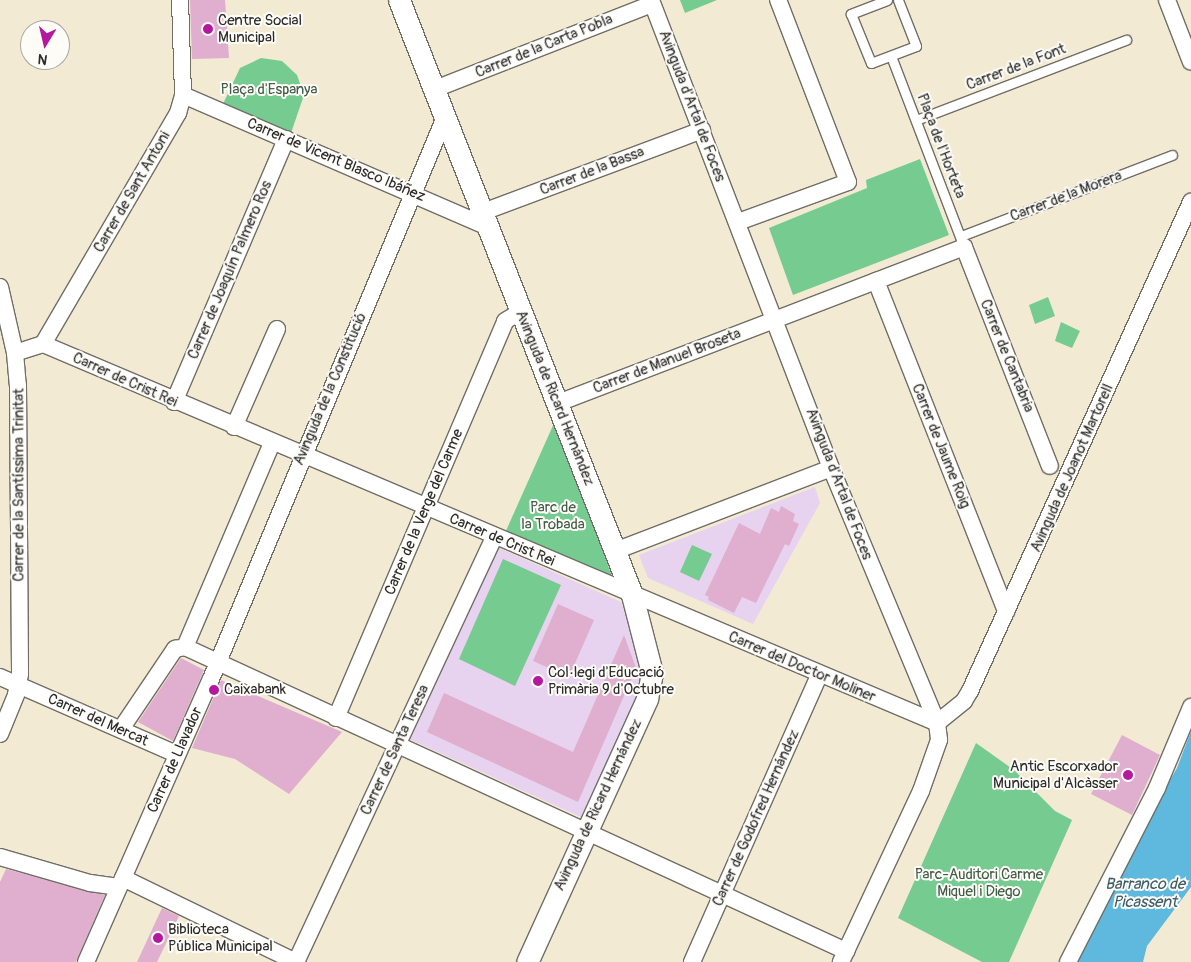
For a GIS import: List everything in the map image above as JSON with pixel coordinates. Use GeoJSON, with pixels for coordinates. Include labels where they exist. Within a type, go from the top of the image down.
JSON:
{"type":"FeatureCollection","features":[{"type":"Feature","properties":{"kind":"street","name":"Carrer de Sant Antoni"},"geometry":{"type":"LineString","coordinates":[[43,344],[136,189],[178,113],[183,95],[180,0]]}},
{"type":"Feature","properties":{"kind":"street","name":"Avinguda de Ricard Hernández"},"geometry":{"type":"LineString","coordinates":[[399,0],[632,595],[652,673],[647,699],[527,962]]}},
{"type":"Feature","properties":{"kind":"street"},"geometry":{"type":"LineString","coordinates":[[738,222],[848,182],[778,0]]}},
{"type":"Feature","properties":{"kind":"street"},"geometry":{"type":"LineString","coordinates":[[1167,0],[1191,62]]}},
{"type":"Feature","properties":{"kind":"street","name":"Carrer de la Carta Pobla"},"geometry":{"type":"LineString","coordinates":[[435,89],[652,2]]}},
{"type":"Feature","properties":{"kind":"street","name":"Avinguda d'Artal de Foces"},"geometry":{"type":"LineString","coordinates":[[652,2],[776,320],[831,468],[936,723],[939,740],[925,782],[844,956]]}},
{"type":"Feature","properties":{"kind":"street","name":"Carrer de Vicent Blasco Ibáñez"},"geometry":{"type":"LineString","coordinates":[[183,95],[414,194],[485,219]]}},
{"type":"Feature","properties":{"kind":"street","name":"Avinguda de la Constitució"},"geometry":{"type":"LineString","coordinates":[[217,663],[445,117]]}},
{"type":"Feature","properties":{"kind":"street","name":"Carrer de la Bassa"},"geometry":{"type":"LineString","coordinates":[[485,219],[702,130]]}},
{"type":"Feature","properties":{"kind":"street","name":"Carrer de Joaquín Palmero Ros"},"geometry":{"type":"LineString","coordinates":[[174,402],[286,138]]}},
{"type":"Feature","properties":{"kind":"street","name":"Avinguda de Joanot Martorell"},"geometry":{"type":"LineString","coordinates":[[936,723],[964,701],[1191,202]]}},
{"type":"Feature","properties":{"kind":"street","name":"Carrer de la Morera"},"geometry":{"type":"LineString","coordinates":[[776,320],[876,281],[962,242]]}},
{"type":"Feature","properties":{"kind":"street","name":"Carrer de Cantabria"},"geometry":{"type":"LineString","coordinates":[[962,242],[1050,466]]}},
{"type":"Feature","properties":{"kind":"street","name":"Carrer de Jaume Roig"},"geometry":{"type":"LineString","coordinates":[[876,281],[1006,611]]}},
{"type":"Feature","properties":{"kind":"street","name":"Carrer de la Santíssima Trinitat"},"geometry":{"type":"LineString","coordinates":[[1,296],[15,353],[18,385],[19,685]]}},
{"type":"Feature","properties":{"kind":"street","name":"Carrer de la Verge del Carme"},"geometry":{"type":"LineString","coordinates":[[336,718],[505,321],[520,312]]}},
{"type":"Feature","properties":{"kind":"street","name":"Carrer de Manuel Broseta"},"geometry":{"type":"LineString","coordinates":[[558,403],[776,320]]}},
{"type":"Feature","properties":{"kind":"street"},"geometry":{"type":"LineString","coordinates":[[234,427],[277,329]]}},
{"type":"Feature","properties":{"kind":"street"},"geometry":{"type":"LineString","coordinates":[[15,353],[43,344]]}},
{"type":"Feature","properties":{"kind":"street","name":"Carrer de Crist Rei"},"geometry":{"type":"LineString","coordinates":[[43,344],[174,402],[632,595]]}},
{"type":"Feature","properties":{"kind":"street"},"geometry":{"type":"LineString","coordinates":[[185,647],[272,443]]}},
{"type":"Feature","properties":{"kind":"street"},"geometry":{"type":"LineString","coordinates":[[615,551],[831,468]]}},
{"type":"Feature","properties":{"kind":"street","name":"Carrer de Santa Teresa"},"geometry":{"type":"LineString","coordinates":[[296,962],[494,538]]}},
{"type":"Feature","properties":{"kind":"street","name":"Carrer del Doctor Moliner"},"geometry":{"type":"LineString","coordinates":[[632,595],[936,723]]}},
{"type":"Feature","properties":{"kind":"street"},"geometry":{"type":"LineString","coordinates":[[642,628],[651,618],[668,609]]}},
{"type":"Feature","properties":{"kind":"street"},"geometry":{"type":"LineString","coordinates":[[121,729],[175,649],[185,647],[397,747],[586,830],[722,893],[844,956]]}},
{"type":"Feature","properties":{"kind":"street","name":"Carrer de Llavador"},"geometry":{"type":"LineString","coordinates":[[86,962],[217,663]]}},
{"type":"Feature","properties":{"kind":"street","name":"Carrer de Godofred Hernández"},"geometry":{"type":"LineString","coordinates":[[692,962],[819,675]]}},
{"type":"Feature","properties":{"kind":"street","name":"Carrer del Mercat"},"geometry":{"type":"LineString","coordinates":[[0,677],[176,754]]}},
{"type":"Feature","properties":{"kind":"street"},"geometry":{"type":"LineString","coordinates":[[0,734],[19,685]]}},
{"type":"Feature","properties":{"kind":"street"},"geometry":{"type":"LineString","coordinates":[[1068,962],[1157,788],[1191,707]]}},
{"type":"Feature","properties":{"kind":"street"},"geometry":{"type":"LineString","coordinates":[[0,857],[90,883],[121,883],[296,962]]}},
{"type":"Feature","properties":{"kind":"lane"},"geometry":{"type":"LineString","coordinates":[[887,0],[866,4],[851,14],[871,64],[916,46],[898,0]]}},
{"type":"Feature","properties":{"kind":"lane","name":"Carrer de la Font"},"geometry":{"type":"LineString","coordinates":[[916,120],[1126,40]]}},
{"type":"Feature","properties":{"kind":"lane","name":"Plaça de l'Horteta"},"geometry":{"type":"LineString","coordinates":[[891,56],[962,242]]}},
{"type":"Feature","properties":{"kind":"lane","name":"Carrer de la Morera"},"geometry":{"type":"LineString","coordinates":[[962,242],[1172,155]]}},
{"type":"Feature","properties":{"kind":"shaded area"},"geometry":{"type":"Polygon","coordinates":[[[815,487],[820,503],[753,624],[648,578],[639,555],[815,487]]]}},
{"type":"Feature","properties":{"kind":"shaded area","name":"Col·legi d'Educació Primària 9 d'Octubre"},"geometry":{"type":"Polygon","coordinates":[[[497,547],[621,602],[639,647],[641,691],[581,817],[409,739],[497,547]]]}},
{"type":"Feature","properties":{"kind":"green space"},"geometry":{"type":"Polygon","coordinates":[[[680,0],[717,0],[685,13],[680,0]]]}},
{"type":"Feature","properties":{"kind":"green space","name":"Plaça d'Espanya"},"geometry":{"type":"Polygon","coordinates":[[[261,58],[282,61],[297,75],[304,95],[291,133],[223,104],[240,68],[261,58]]]}},
{"type":"Feature","properties":{"kind":"green space"},"geometry":{"type":"Polygon","coordinates":[[[920,159],[949,235],[793,295],[769,228],[867,188],[866,180],[920,159]]]}},
{"type":"Feature","properties":{"kind":"green space"},"geometry":{"type":"Polygon","coordinates":[[[1048,297],[1055,316],[1035,324],[1029,305],[1048,297]]]}},
{"type":"Feature","properties":{"kind":"green space"},"geometry":{"type":"Polygon","coordinates":[[[1061,322],[1080,331],[1072,348],[1055,341],[1061,322]]]}},
{"type":"Feature","properties":{"kind":"green space","name":"Parc de la Trobada"},"geometry":{"type":"Polygon","coordinates":[[[555,421],[613,579],[505,533],[555,421]]]}},
{"type":"Feature","properties":{"kind":"green space"},"geometry":{"type":"Polygon","coordinates":[[[692,545],[712,554],[699,581],[680,572],[692,545]]]}},
{"type":"Feature","properties":{"kind":"green space"},"geometry":{"type":"Polygon","coordinates":[[[503,559],[561,585],[515,686],[459,659],[503,559]]]}},
{"type":"Feature","properties":{"kind":"green space","name":"Parc-Auditori Carme Miquel i Diego"},"geometry":{"type":"Polygon","coordinates":[[[976,743],[1014,770],[1055,811],[1072,820],[1009,962],[982,962],[898,918],[976,743]]]}},
{"type":"Feature","properties":{"kind":"water","name":"Barranco de Picassent"},"geometry":{"type":"Polygon","coordinates":[[[1191,731],[1191,887],[1147,946],[1143,962],[1076,962],[1131,847],[1177,768],[1191,731]]]}},
{"type":"Feature","properties":{"kind":"building","name":"Centre Social Municipal"},"geometry":{"type":"Polygon","coordinates":[[[190,0],[225,0],[229,58],[192,59],[190,0]]]}},
{"type":"Feature","properties":{"kind":"building"},"geometry":{"type":"Polygon","coordinates":[[[781,506],[795,514],[793,521],[799,524],[789,546],[785,544],[756,603],[742,597],[734,613],[708,600],[709,597],[705,595],[739,523],[760,534],[771,508],[779,512],[781,506]]]}},
{"type":"Feature","properties":{"kind":"building"},"geometry":{"type":"Polygon","coordinates":[[[558,604],[594,620],[569,677],[533,661],[558,604]]]}},
{"type":"Feature","properties":{"kind":"building"},"geometry":{"type":"Polygon","coordinates":[[[624,635],[636,668],[578,802],[427,732],[444,693],[573,752],[624,635]]]}},
{"type":"Feature","properties":{"kind":"building"},"geometry":{"type":"Polygon","coordinates":[[[181,658],[204,670],[173,741],[138,722],[181,658]]]}},
{"type":"Feature","properties":{"kind":"building"},"geometry":{"type":"Polygon","coordinates":[[[221,680],[342,732],[289,794],[235,759],[192,748],[221,680]]]}},
{"type":"Feature","properties":{"kind":"building","name":"Antic Escorxador Municipal d'Alcàsser"},"geometry":{"type":"Polygon","coordinates":[[[1122,735],[1160,755],[1132,815],[1091,794],[1122,735]]]}},
{"type":"Feature","properties":{"kind":"building"},"geometry":{"type":"Polygon","coordinates":[[[6,869],[105,895],[76,962],[0,962],[0,882],[6,869]]]}},
{"type":"Feature","properties":{"kind":"building","name":"Biblioteca Pública Municipal"},"geometry":{"type":"Polygon","coordinates":[[[162,908],[179,916],[157,962],[137,962],[162,908]]]}},
{"type":"Feature","properties":{"kind":"place","name":"Centre Social Municipal"},"geometry":{"type":"Point","coordinates":[208,29]}},
{"type":"Feature","properties":{"kind":"place","name":"Col·legi d'Educació Primària 9 d'Octubre"},"geometry":{"type":"Point","coordinates":[538,681]}},
{"type":"Feature","properties":{"kind":"place","name":"Caixabank"},"geometry":{"type":"Point","coordinates":[214,690]}},
{"type":"Feature","properties":{"kind":"place","name":"Antic Escorxador Municipal d'Alcàsser"},"geometry":{"type":"Point","coordinates":[1128,775]}},
{"type":"Feature","properties":{"kind":"place","name":"Biblioteca Pública Municipal"},"geometry":{"type":"Point","coordinates":[158,938]}}]}
